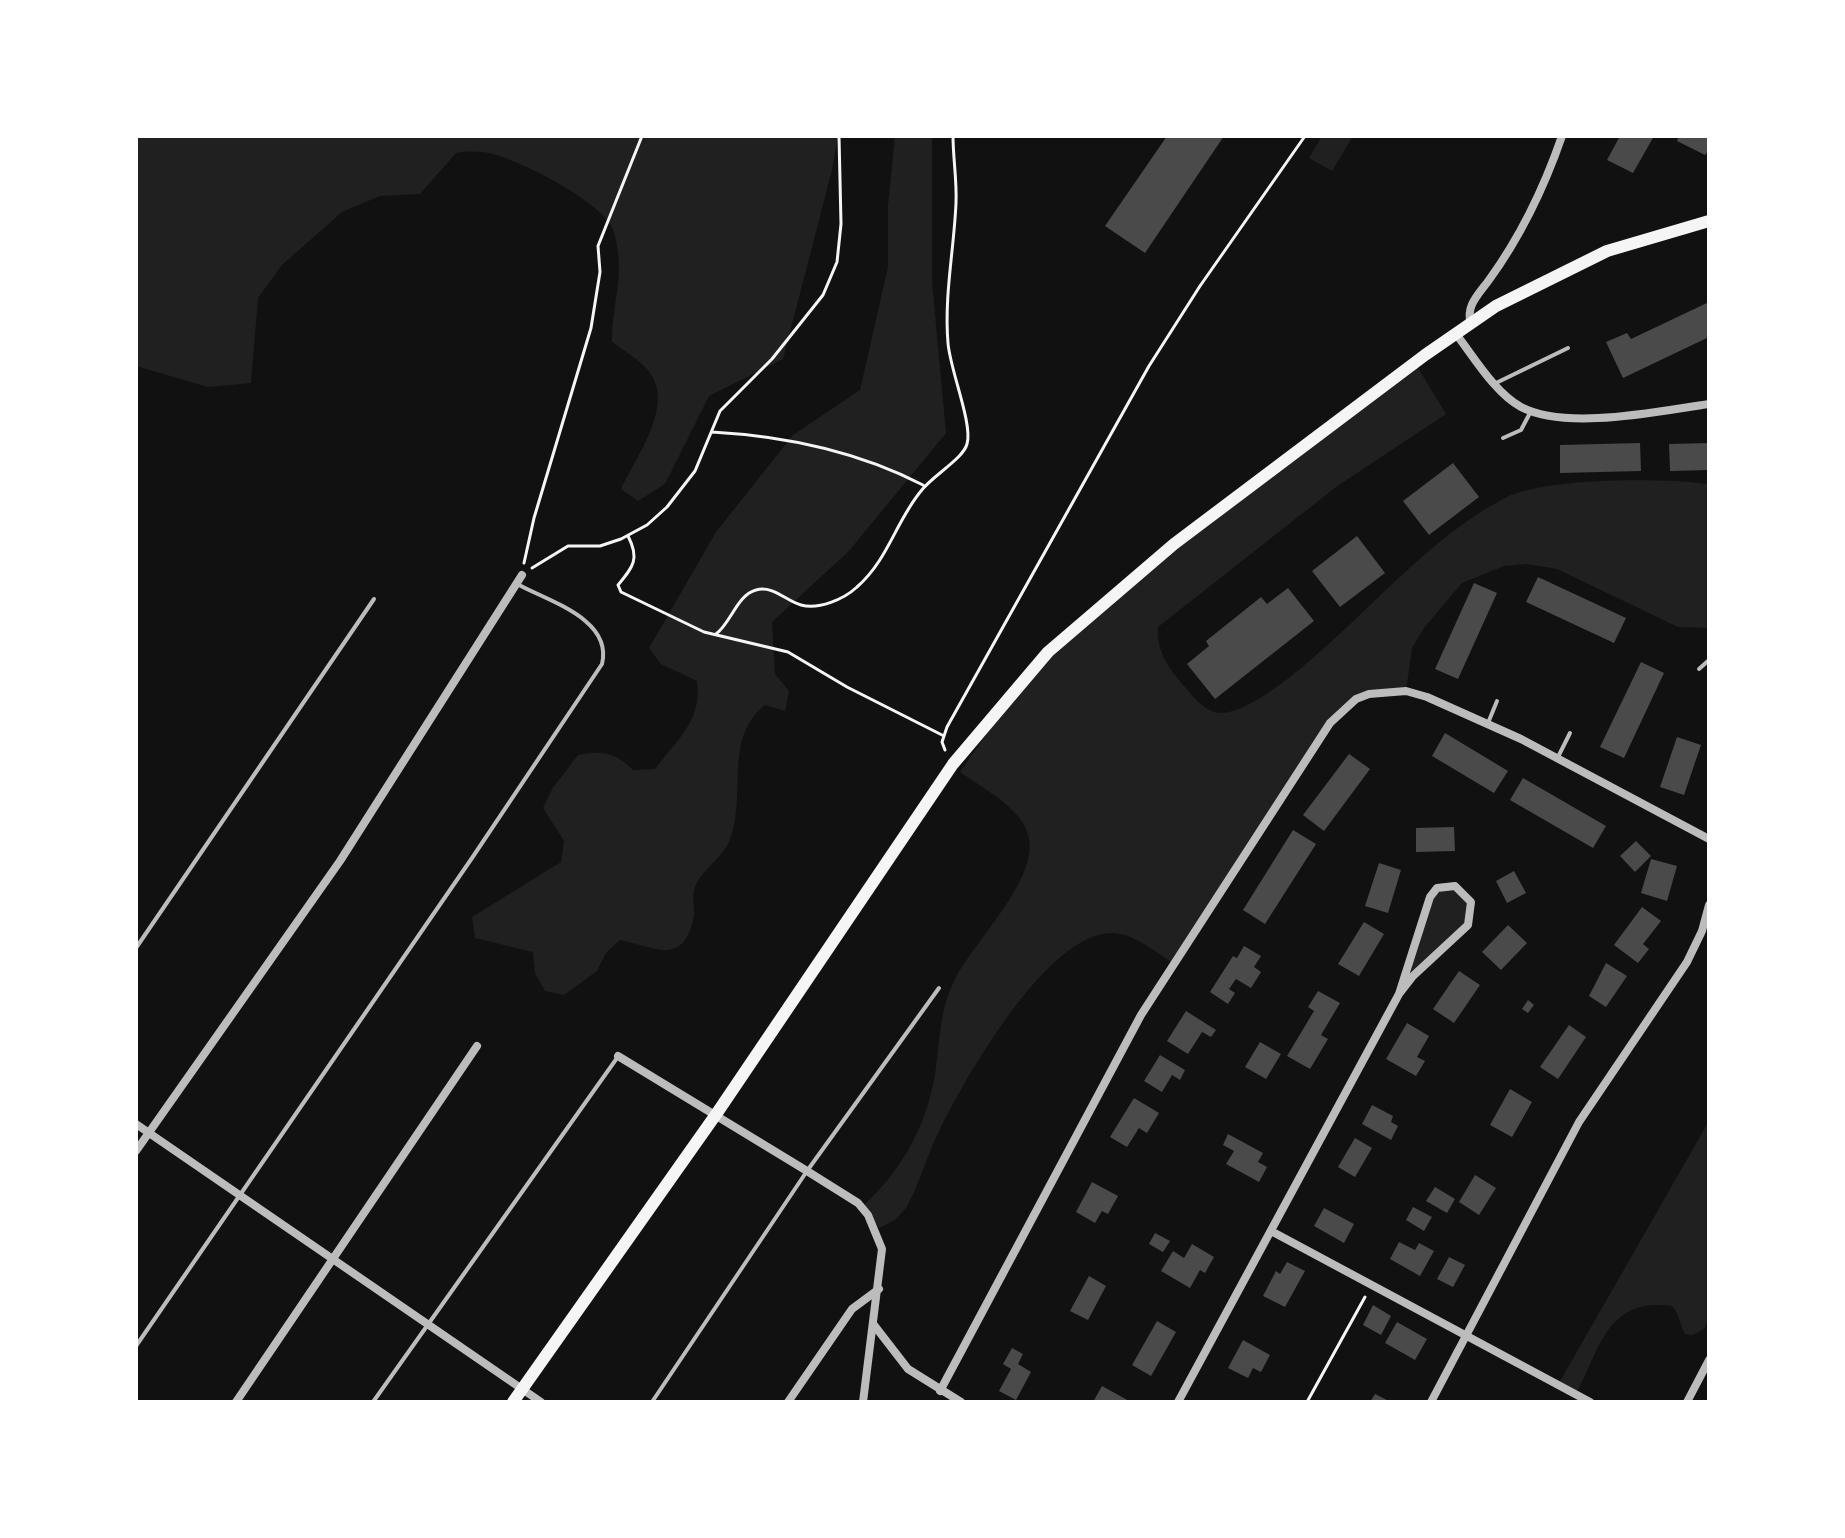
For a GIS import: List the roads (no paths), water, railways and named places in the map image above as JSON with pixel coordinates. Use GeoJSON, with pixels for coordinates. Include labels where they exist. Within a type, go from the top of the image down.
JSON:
{"type":"FeatureCollection","features":[{"type":"Feature","properties":{"kind":"main road"},"geometry":{"type":"LineString","coordinates":[[513,1402],[717,1113],[953,764],[1020,682],[1108,598],[1174,544],[1456,334],[1533,285],[1607,251],[1709,221]]}},
{"type":"Feature","properties":{"kind":"street"},"geometry":{"type":"LineString","coordinates":[[1471,324],[1470,308],[1516,242],[1552,167],[1562,136]]}},
{"type":"Feature","properties":{"kind":"street"},"geometry":{"type":"LineString","coordinates":[[1456,334],[1496,383],[1520,407],[1531,411],[1575,417],[1709,404]]}},
{"type":"Feature","properties":{"kind":"street"},"geometry":{"type":"LineString","coordinates":[[136,1151],[340,861],[522,575]]}},
{"type":"Feature","properties":{"kind":"street"},"geometry":{"type":"LineString","coordinates":[[940,1391],[1102,1084],[1199,920],[1330,723],[1356,699],[1386,691],[1406,691],[1488,723],[1709,839]]}},
{"type":"Feature","properties":{"kind":"street"},"geometry":{"type":"LineString","coordinates":[[1178,1402],[1399,994],[1413,976],[1468,925],[1471,902],[1455,886],[1437,888],[1430,897],[1399,994]]}},
{"type":"Feature","properties":{"kind":"street"},"geometry":{"type":"LineString","coordinates":[[1431,1402],[1579,1122],[1706,933],[1709,905]]}},
{"type":"Feature","properties":{"kind":"street"},"geometry":{"type":"LineString","coordinates":[[236,1402],[477,1046]]}},
{"type":"Feature","properties":{"kind":"street"},"geometry":{"type":"LineString","coordinates":[[618,1056],[717,1113],[858,1203],[868,1215],[882,1249],[863,1402]]}},
{"type":"Feature","properties":{"kind":"street"},"geometry":{"type":"LineString","coordinates":[[136,1124],[541,1402]]}},
{"type":"Feature","properties":{"kind":"street"},"geometry":{"type":"LineString","coordinates":[[1271,1231],[1590,1402]]}},
{"type":"Feature","properties":{"kind":"street"},"geometry":{"type":"LineString","coordinates":[[788,1402],[852,1309],[879,1289]]}},
{"type":"Feature","properties":{"kind":"street"},"geometry":{"type":"LineString","coordinates":[[874,1324],[908,1369],[961,1402]]}},
{"type":"Feature","properties":{"kind":"street"},"geometry":{"type":"LineString","coordinates":[[1687,1402],[1709,1360]]}},
{"type":"Feature","properties":{"kind":"lane"},"geometry":{"type":"LineString","coordinates":[[1496,383],[1568,348]]}},
{"type":"Feature","properties":{"kind":"lane"},"geometry":{"type":"LineString","coordinates":[[1503,438],[1521,430],[1531,411]]}},
{"type":"Feature","properties":{"kind":"lane"},"geometry":{"type":"LineString","coordinates":[[136,1346],[602,664],[605,651],[596,628],[516,584]]}},
{"type":"Feature","properties":{"kind":"lane"},"geometry":{"type":"LineString","coordinates":[[136,948],[374,599]]}},
{"type":"Feature","properties":{"kind":"lane"},"geometry":{"type":"LineString","coordinates":[[1699,669],[1709,660]]}},
{"type":"Feature","properties":{"kind":"lane"},"geometry":{"type":"LineString","coordinates":[[1488,723],[1497,701]]}},
{"type":"Feature","properties":{"kind":"lane"},"geometry":{"type":"LineString","coordinates":[[1557,759],[1570,733]]}},
{"type":"Feature","properties":{"kind":"lane"},"geometry":{"type":"LineString","coordinates":[[652,1402],[807,1171],[939,988]]}},
{"type":"Feature","properties":{"kind":"lane"},"geometry":{"type":"LineString","coordinates":[[373,1402],[618,1056]]}}]}
